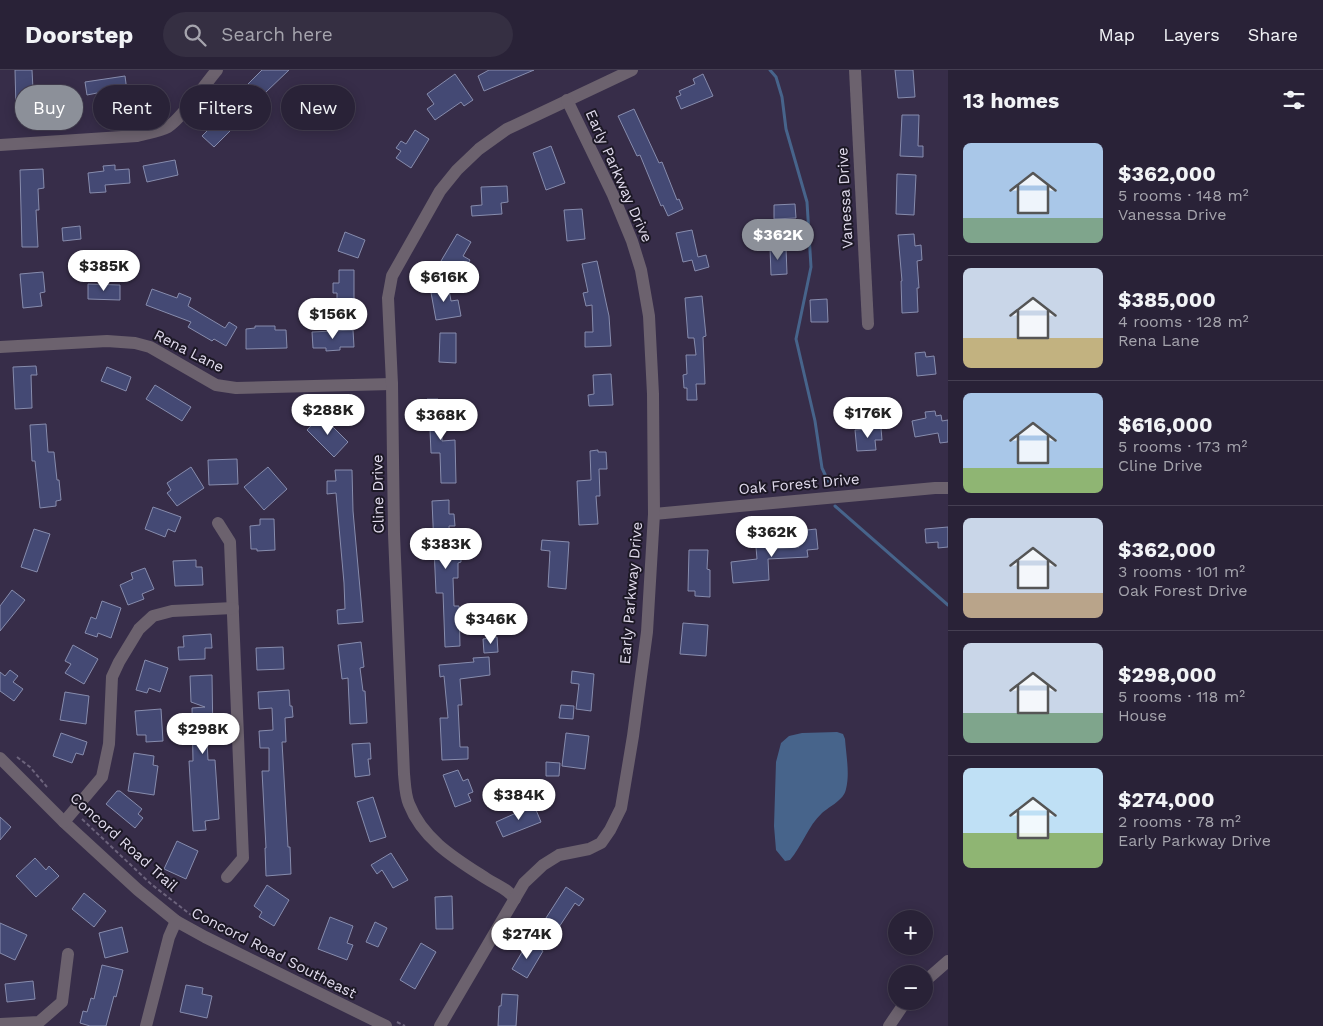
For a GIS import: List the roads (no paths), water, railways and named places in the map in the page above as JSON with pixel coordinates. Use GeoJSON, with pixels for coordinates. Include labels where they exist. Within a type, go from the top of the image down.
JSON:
{"type":"FeatureCollection","features":[{"type":"Feature","properties":{"kind":"street"},"geometry":{"type":"LineString","coordinates":[[0,145],[128,136],[168,127],[217,70]]}},
{"type":"Feature","properties":{"kind":"street","name":"Cline Drive"},"geometry":{"type":"LineString","coordinates":[[515,898],[510,891],[488,880],[426,835],[408,802],[404,774],[394,534],[392,384],[388,298],[392,276],[440,191],[457,170],[479,149],[507,129],[632,70]]}},
{"type":"Feature","properties":{"kind":"street","name":"Vanessa Drive"},"geometry":{"type":"LineString","coordinates":[[855,70],[868,324]]}},
{"type":"Feature","properties":{"kind":"street","name":"Early Parkway Drive"},"geometry":{"type":"LineString","coordinates":[[440,1026],[524,883],[543,865],[559,855],[589,849],[601,843],[610,830],[621,808],[633,736],[647,632],[654,514],[649,316],[641,270],[632,242],[613,195],[567,100]]}},
{"type":"Feature","properties":{"kind":"street","name":"Rena Lane"},"geometry":{"type":"LineString","coordinates":[[0,347],[107,341],[135,343],[150,347],[216,385],[236,388],[392,384]]}},
{"type":"Feature","properties":{"kind":"street","name":"Oak Forest Drive"},"geometry":{"type":"LineString","coordinates":[[654,514],[948,488]]}},
{"type":"Feature","properties":{"kind":"street"},"geometry":{"type":"LineString","coordinates":[[218,522],[230,542],[243,858],[227,877]]}},
{"type":"Feature","properties":{"kind":"street"},"geometry":{"type":"LineString","coordinates":[[64,822],[102,777],[109,744],[112,676],[139,630],[153,616],[172,611],[234,608]]}},
{"type":"Feature","properties":{"kind":"street","name":"Concord Road Southeast"},"geometry":{"type":"LineString","coordinates":[[6,763],[64,822],[110,865],[176,921],[205,937],[391,1024]]}},
{"type":"Feature","properties":{"kind":"street"},"geometry":{"type":"LineString","coordinates":[[146,1026],[169,937],[176,921]]}},
{"type":"Feature","properties":{"kind":"street"},"geometry":{"type":"LineString","coordinates":[[0,1024],[39,1022],[62,1002],[68,954]]}},
{"type":"Feature","properties":{"kind":"street"},"geometry":{"type":"LineString","coordinates":[[933,974],[948,961]]}},
{"type":"Feature","properties":{"kind":"street"},"geometry":{"type":"LineString","coordinates":[[889,1026],[900,1010]]}},
{"type":"Feature","properties":{"kind":"water"},"geometry":{"type":"Polygon","coordinates":[[[837,732],[843,734],[845,739],[848,771],[845,793],[840,800],[817,818],[790,860],[785,861],[776,850],[774,826],[776,762],[781,743],[789,736],[802,733],[837,732]]]}},
{"type":"Feature","properties":{"kind":"waterway"},"geometry":{"type":"LineString","coordinates":[[770,70],[776,77],[782,97],[786,129],[807,202],[811,267],[796,339],[815,421],[822,468],[828,481]]}},
{"type":"Feature","properties":{"kind":"waterway"},"geometry":{"type":"LineString","coordinates":[[835,506],[948,605]]}}]}
